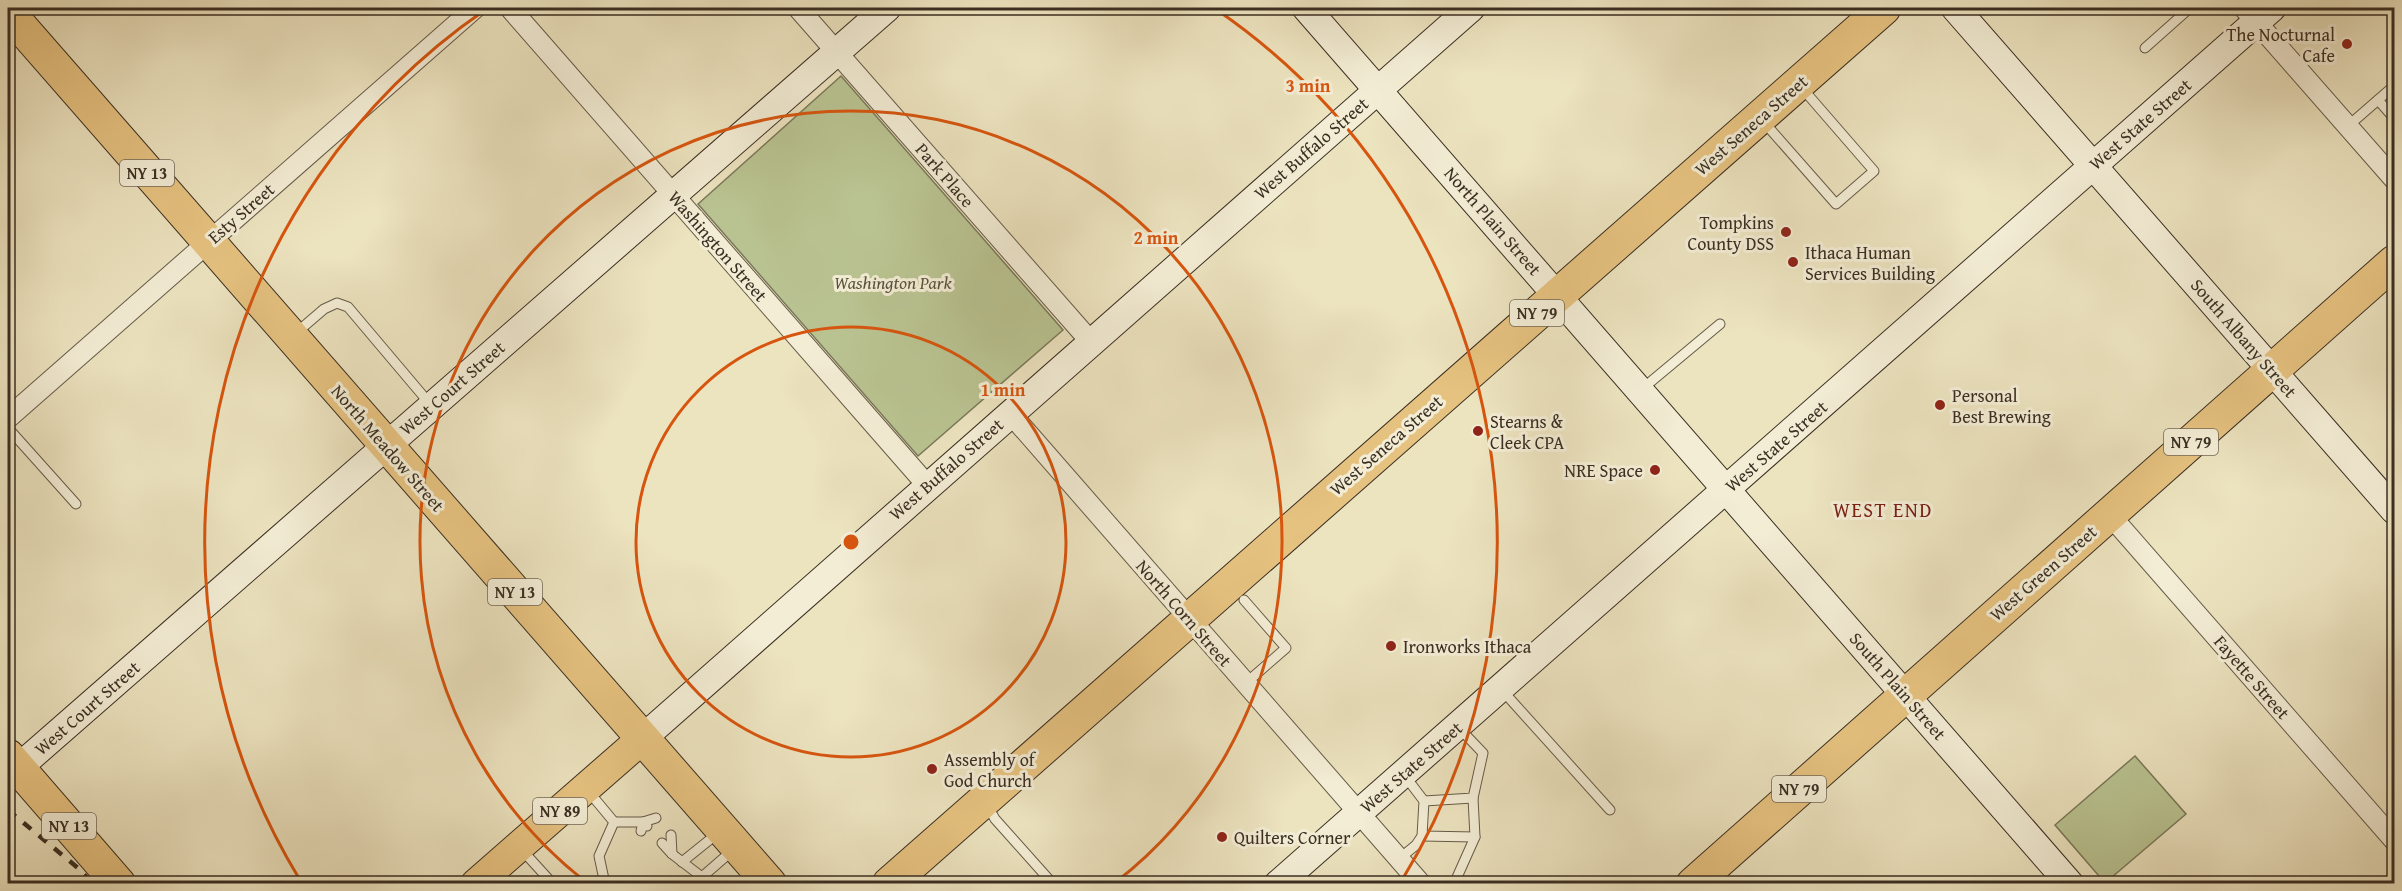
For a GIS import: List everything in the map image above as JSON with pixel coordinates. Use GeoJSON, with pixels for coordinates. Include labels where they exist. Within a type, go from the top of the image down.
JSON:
{"type":"FeatureCollection","features":[{"type":"Feature","properties":{"kind":"highway","name":"West Seneca Street"},"geometry":{"type":"LineString","coordinates":[[889,884],[1884,8]]}},
{"type":"Feature","properties":{"kind":"highway","name":"North Meadow Street"},"geometry":{"type":"LineString","coordinates":[[8,12],[730,838],[764,881]]}},
{"type":"Feature","properties":{"kind":"highway","name":"West Green Street"},"geometry":{"type":"LineString","coordinates":[[1693,884],[2394,262]]}},
{"type":"Feature","properties":{"kind":"highway","name":"NY 13"},"geometry":{"type":"LineString","coordinates":[[13,762],[119,884]]}},
{"type":"Feature","properties":{"kind":"main road","name":"West Buffalo Street"},"geometry":{"type":"LineString","coordinates":[[476,884],[643,738]]}},
{"type":"Feature","properties":{"kind":"street","name":"Esty Street"},"geometry":{"type":"LineString","coordinates":[[8,418],[475,8]]}},
{"type":"Feature","properties":{"kind":"street","name":"Washington Street"},"geometry":{"type":"LineString","coordinates":[[510,8],[927,485]]}},
{"type":"Feature","properties":{"kind":"street","name":"Park Place"},"geometry":{"type":"LineString","coordinates":[[798,8],[1091,342]]}},
{"type":"Feature","properties":{"kind":"street","name":"West Court Street"},"geometry":{"type":"LineString","coordinates":[[13,762],[386,446],[887,8]]}},
{"type":"Feature","properties":{"kind":"street","name":"North Plain Street"},"geometry":{"type":"LineString","coordinates":[[1306,8],[1727,489]]}},
{"type":"Feature","properties":{"kind":"street","name":"West Buffalo Street"},"geometry":{"type":"LineString","coordinates":[[643,738],[927,485],[1471,8]]}},
{"type":"Feature","properties":{"kind":"street","name":"South Albany Street"},"geometry":{"type":"LineString","coordinates":[[1955,8],[2394,510]]}},
{"type":"Feature","properties":{"kind":"street","name":"West State Street"},"geometry":{"type":"LineString","coordinates":[[1278,884],[2093,166],[2258,12]]}},
{"type":"Feature","properties":{"kind":"street"},"geometry":{"type":"LineString","coordinates":[[2258,12],[2348,126],[2394,179]]}},
{"type":"Feature","properties":{"kind":"street","name":"North Corn Street"},"geometry":{"type":"LineString","coordinates":[[1010,413],[1421,884]]}},
{"type":"Feature","properties":{"kind":"street","name":"South Plain Street"},"geometry":{"type":"LineString","coordinates":[[1727,489],[2070,884]]}},
{"type":"Feature","properties":{"kind":"street","name":"Fayette Street"},"geometry":{"type":"LineString","coordinates":[[2109,514],[2394,840]]}},
{"type":"Feature","properties":{"kind":"lane"},"geometry":{"type":"LineString","coordinates":[[2145,48],[2190,8]]}},
{"type":"Feature","properties":{"kind":"lane"},"geometry":{"type":"LineString","coordinates":[[1760,117],[1836,204],[1874,171],[1798,84]]}},
{"type":"Feature","properties":{"kind":"lane"},"geometry":{"type":"LineString","coordinates":[[2348,126],[2394,86]]}},
{"type":"Feature","properties":{"kind":"lane"},"geometry":{"type":"LineString","coordinates":[[2378,100],[2394,118]]}},
{"type":"Feature","properties":{"kind":"lane"},"geometry":{"type":"LineString","coordinates":[[291,337],[324,309],[337,303],[348,307],[432,406]]}},
{"type":"Feature","properties":{"kind":"lane"},"geometry":{"type":"LineString","coordinates":[[1641,391],[1720,324]]}},
{"type":"Feature","properties":{"kind":"lane"},"geometry":{"type":"LineString","coordinates":[[8,428],[76,504]]}},
{"type":"Feature","properties":{"kind":"lane"},"geometry":{"type":"LineString","coordinates":[[1244,600],[1286,648],[1246,683]]}},
{"type":"Feature","properties":{"kind":"lane"},"geometry":{"type":"LineString","coordinates":[[1500,688],[1610,810]]}},
{"type":"Feature","properties":{"kind":"lane"},"geometry":{"type":"LineString","coordinates":[[1454,884],[1475,837],[1473,798],[1483,753],[1457,726]]}},
{"type":"Feature","properties":{"kind":"lane"},"geometry":{"type":"LineString","coordinates":[[1399,859],[1416,845],[1422,836],[1424,801],[1403,773]]}},
{"type":"Feature","properties":{"kind":"lane"},"geometry":{"type":"LineString","coordinates":[[586,788],[614,822],[644,826],[656,818]]}},
{"type":"Feature","properties":{"kind":"lane"},"geometry":{"type":"LineString","coordinates":[[984,798],[995,819],[1053,884]]}},
{"type":"Feature","properties":{"kind":"lane"},"geometry":{"type":"LineString","coordinates":[[1424,801],[1449,802],[1473,798]]}},
{"type":"Feature","properties":{"kind":"lane"},"geometry":{"type":"LineString","coordinates":[[605,884],[599,856],[614,822]]}},
{"type":"Feature","properties":{"kind":"lane"},"geometry":{"type":"LineString","coordinates":[[1422,836],[1451,834],[1475,837]]}},
{"type":"Feature","properties":{"kind":"lane"},"geometry":{"type":"LineString","coordinates":[[671,835],[672,854]]}},
{"type":"Feature","properties":{"kind":"lane"},"geometry":{"type":"LineString","coordinates":[[682,862],[730,838]]}},
{"type":"Feature","properties":{"kind":"lane"},"geometry":{"type":"LineString","coordinates":[[659,846],[702,877],[730,838]]}},
{"type":"Feature","properties":{"kind":"lane"},"geometry":{"type":"LineString","coordinates":[[519,847],[553,884]]}},
{"type":"Feature","properties":{"kind":"green space","name":"Washington Park"},"geometry":{"type":"Polygon","coordinates":[[[841,76],[1063,330],[918,456],[698,204],[841,76]]]}},
{"type":"Feature","properties":{"kind":"green space"},"geometry":{"type":"Polygon","coordinates":[[[2135,756],[2186,814],[2105,883],[2055,825],[2135,756]]]}},
{"type":"Feature","properties":{"kind":"railway"},"geometry":{"type":"LineString","coordinates":[[8,810],[78,868],[93,884]]}},
{"type":"Feature","properties":{"kind":"place","name":"The Nocturnal Cafe"},"geometry":{"type":"Point","coordinates":[2347,44]}},
{"type":"Feature","properties":{"kind":"place","name":"Tompkins County DSS"},"geometry":{"type":"Point","coordinates":[1786,232]}},
{"type":"Feature","properties":{"kind":"place","name":"Ithaca Human Services Building"},"geometry":{"type":"Point","coordinates":[1793,262]}},
{"type":"Feature","properties":{"kind":"place","name":"Personal Best Brewing"},"geometry":{"type":"Point","coordinates":[1940,405]}},
{"type":"Feature","properties":{"kind":"place","name":"Stearns & Cleek CPA"},"geometry":{"type":"Point","coordinates":[1478,431]}},
{"type":"Feature","properties":{"kind":"place","name":"NRE Space"},"geometry":{"type":"Point","coordinates":[1655,470]}},
{"type":"Feature","properties":{"kind":"place","name":"Ironworks Ithaca"},"geometry":{"type":"Point","coordinates":[1391,646]}},
{"type":"Feature","properties":{"kind":"place","name":"Assembly of God Church"},"geometry":{"type":"Point","coordinates":[932,769]}},
{"type":"Feature","properties":{"kind":"place","name":"Quilters Corner"},"geometry":{"type":"Point","coordinates":[1222,837]}},
{"type":"Feature","properties":{"kind":"district","name":"WEST END"},"geometry":{"type":"Point","coordinates":[1883,509]}}]}
